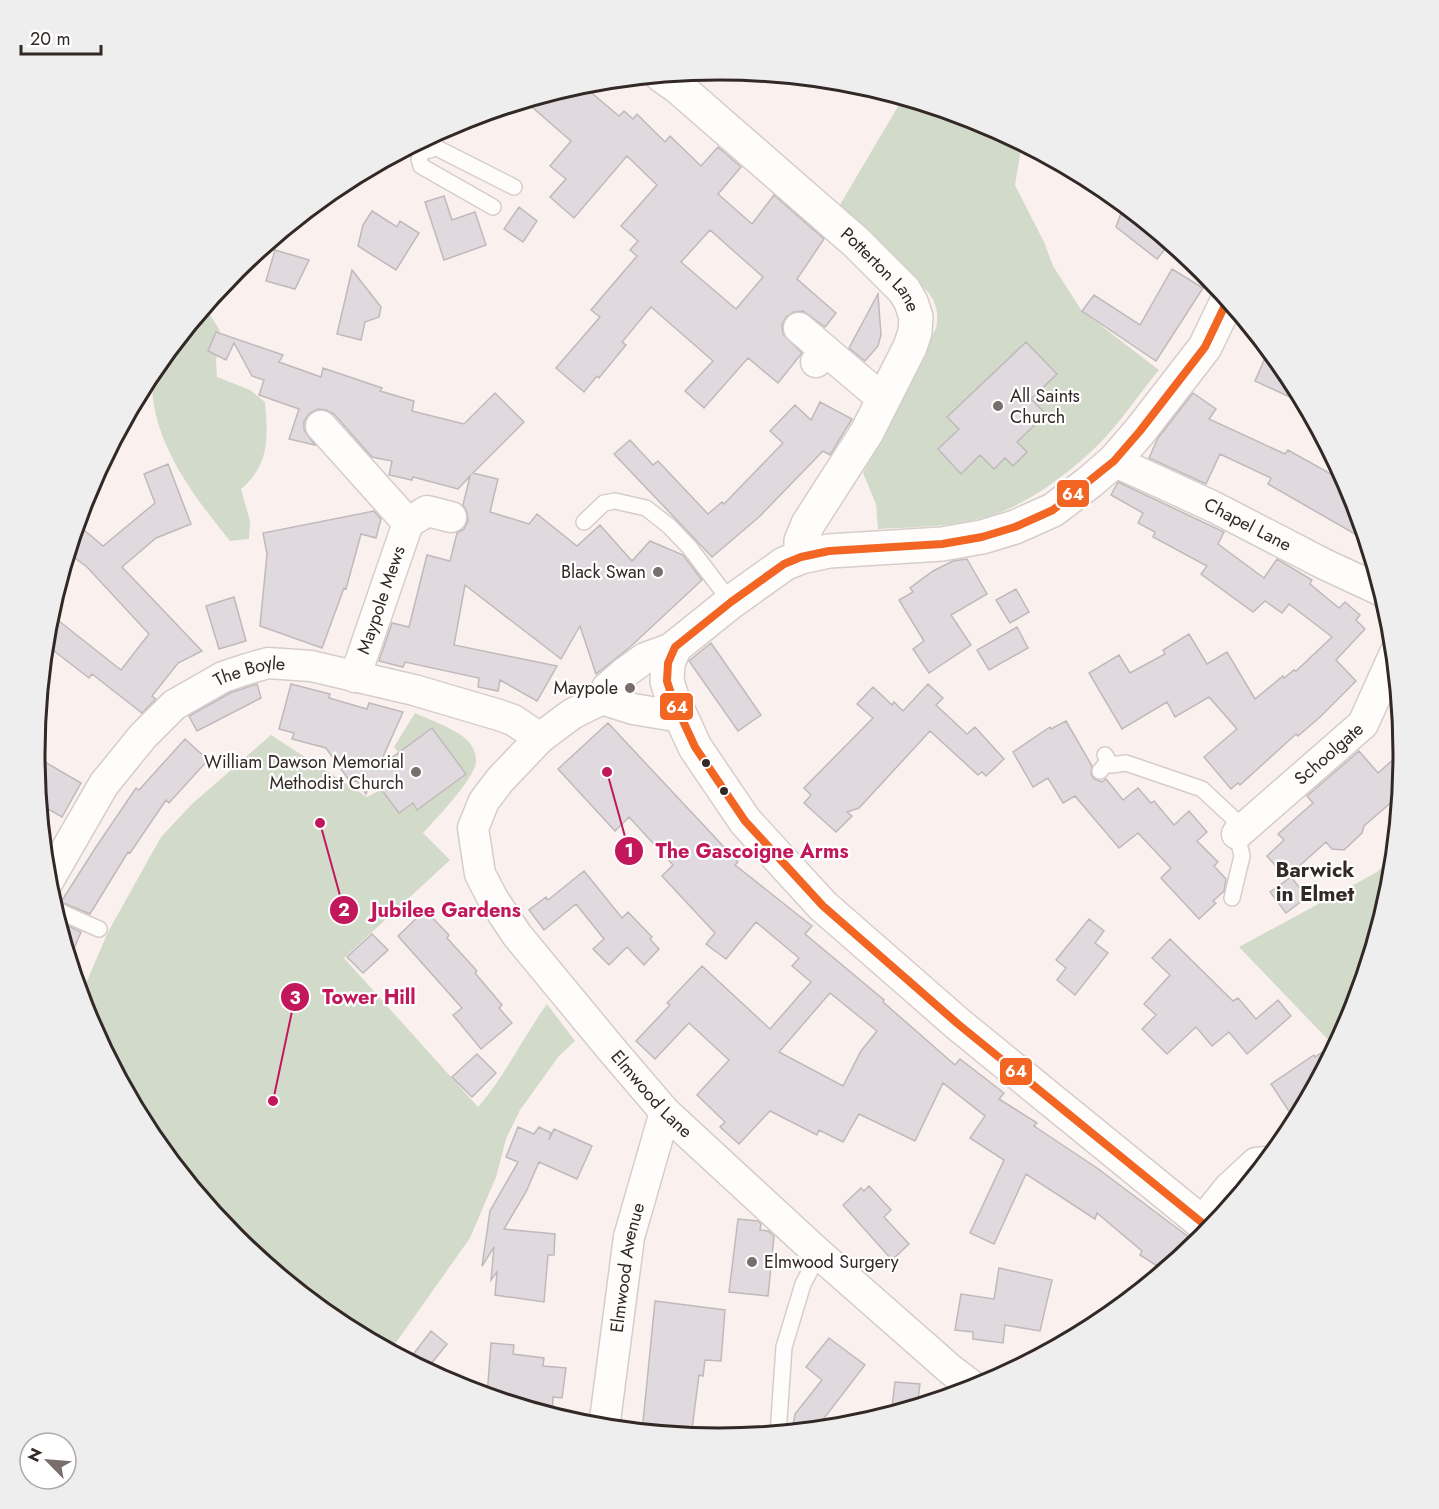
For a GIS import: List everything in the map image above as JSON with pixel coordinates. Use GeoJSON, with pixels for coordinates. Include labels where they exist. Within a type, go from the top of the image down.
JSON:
{"type":"FeatureCollection","features":[{"type":"Feature","properties":{"kind":"street","name":"Potterton Lane"},"geometry":{"type":"LineString","coordinates":[[670,82],[857,243],[904,290],[916,317],[915,332],[884,400],[849,462],[808,524],[793,560]]}},
{"type":"Feature","properties":{"kind":"street"},"geometry":{"type":"LineString","coordinates":[[681,717],[633,709],[602,699],[607,688],[645,658],[675,647],[731,602],[793,560],[829,551],[942,544],[982,537],[1015,527],[1053,510],[1091,482],[1114,461],[1167,397],[1204,347],[1224,307]]}},
{"type":"Feature","properties":{"kind":"street"},"geometry":{"type":"LineString","coordinates":[[799,328],[821,356],[884,400]]}},
{"type":"Feature","properties":{"kind":"street","name":"Maypole Mews"},"geometry":{"type":"LineString","coordinates":[[321,426],[408,523]]}},
{"type":"Feature","properties":{"kind":"street","name":"Chapel Lane"},"geometry":{"type":"LineString","coordinates":[[1114,461],[1214,507],[1373,587]]}},
{"type":"Feature","properties":{"kind":"street","name":"Maypole Mews"},"geometry":{"type":"LineString","coordinates":[[355,676],[408,523],[427,511],[451,517]]}},
{"type":"Feature","properties":{"kind":"street"},"geometry":{"type":"LineString","coordinates":[[675,647],[668,663],[667,681],[695,747],[745,820],[823,906],[958,1024],[1203,1224]]}},
{"type":"Feature","properties":{"kind":"street","name":"The Boyle"},"geometry":{"type":"LineString","coordinates":[[55,869],[104,784],[143,736],[174,705],[223,677],[268,663],[311,666],[486,710],[513,720],[540,738]]}},
{"type":"Feature","properties":{"kind":"street","name":"Schoolgate"},"geometry":{"type":"LineString","coordinates":[[1237,834],[1363,724],[1388,668]]}},
{"type":"Feature","properties":{"kind":"street","name":"Elmwood Lane"},"geometry":{"type":"LineString","coordinates":[[602,699],[572,714],[540,738],[500,780],[484,801],[474,828],[480,874],[493,899],[517,935],[665,1112],[819,1254],[966,1382]]}},
{"type":"Feature","properties":{"kind":"street","name":"Elmwood Avenue"},"geometry":{"type":"LineString","coordinates":[[605,1419],[629,1237],[665,1112]]}},
{"type":"Feature","properties":{"kind":"street"},"geometry":{"type":"LineString","coordinates":[[1216,1211],[1229,1188],[1256,1163]]}},
{"type":"Feature","properties":{"kind":"lane"},"geometry":{"type":"LineString","coordinates":[[432,145],[514,187]]}},
{"type":"Feature","properties":{"kind":"lane"},"geometry":{"type":"LineString","coordinates":[[422,149],[419,159],[421,166],[493,207]]}},
{"type":"Feature","properties":{"kind":"lane"},"geometry":{"type":"LineString","coordinates":[[584,522],[604,503],[615,501],[646,508],[669,526],[690,548],[731,602]]}},
{"type":"Feature","properties":{"kind":"lane"},"geometry":{"type":"LineString","coordinates":[[1105,764],[1126,763],[1202,789],[1233,818],[1242,856],[1232,898]]}},
{"type":"Feature","properties":{"kind":"lane"},"geometry":{"type":"LineString","coordinates":[[64,914],[99,929]]}},
{"type":"Feature","properties":{"kind":"lane"},"geometry":{"type":"LineString","coordinates":[[779,1426],[784,1347],[803,1284],[819,1254]]}},
{"type":"Feature","properties":{"kind":"green space"},"geometry":{"type":"Polygon","coordinates":[[[899,105],[978,131],[1018,150],[1021,151],[1015,185],[1044,242],[1053,266],[1082,311],[1159,370],[1098,445],[1073,468],[1030,498],[999,513],[970,521],[878,529],[876,504],[863,473],[936,328],[937,314],[928,292],[838,208],[899,105]]]}},
{"type":"Feature","properties":{"kind":"green space"},"geometry":{"type":"Polygon","coordinates":[[[209,313],[219,329],[222,344],[216,359],[217,377],[250,390],[265,402],[267,427],[265,450],[257,470],[241,489],[250,521],[249,539],[230,541],[193,492],[163,438],[153,399],[153,389],[159,380],[209,313]]]}},
{"type":"Feature","properties":{"kind":"green space"},"geometry":{"type":"Polygon","coordinates":[[[415,713],[465,738],[473,749],[476,763],[468,779],[453,799],[423,833],[450,860],[344,958],[478,1107],[497,1082],[547,1004],[575,1041],[559,1056],[520,1110],[506,1139],[496,1177],[470,1238],[394,1345],[309,1290],[275,1262],[212,1199],[184,1165],[135,1092],[96,1013],[86,984],[108,932],[161,837],[192,804],[271,735],[367,797],[382,789],[399,813],[413,803],[417,810],[466,775],[433,728],[399,753],[394,747],[415,713]]]}},
{"type":"Feature","properties":{"kind":"green space"},"geometry":{"type":"Polygon","coordinates":[[[1384,865],[1371,929],[1358,971],[1343,1013],[1330,1041],[1239,947],[1377,872],[1384,865]]]}},
{"type":"Feature","properties":{"kind":"building"},"geometry":{"type":"Polygon","coordinates":[[[591,92],[619,116],[624,111],[633,119],[637,114],[665,142],[670,136],[701,166],[718,147],[741,167],[718,194],[752,224],[774,195],[824,239],[797,279],[836,313],[825,327],[803,311],[794,312],[786,317],[782,325],[783,334],[802,353],[778,383],[748,358],[704,408],[685,391],[713,361],[651,307],[622,342],[626,345],[599,378],[597,376],[584,392],[556,368],[600,317],[591,310],[637,256],[630,250],[638,241],[621,226],[657,185],[627,156],[574,218],[550,197],[566,179],[550,166],[571,141],[532,107],[591,92]],[[710,230],[681,262],[736,309],[763,277],[710,230]]]}},
{"type":"Feature","properties":{"kind":"building"},"geometry":{"type":"Polygon","coordinates":[[[444,196],[452,220],[475,212],[486,245],[444,260],[425,202],[444,196]]]}},
{"type":"Feature","properties":{"kind":"building"},"geometry":{"type":"Polygon","coordinates":[[[519,207],[537,221],[523,242],[504,229],[519,207]]]}},
{"type":"Feature","properties":{"kind":"building"},"geometry":{"type":"Polygon","coordinates":[[[372,211],[397,227],[400,221],[419,233],[396,270],[358,246],[363,225],[372,211]]]}},
{"type":"Feature","properties":{"kind":"building"},"geometry":{"type":"Polygon","coordinates":[[[1121,213],[1166,248],[1157,259],[1116,227],[1121,213]]]}},
{"type":"Feature","properties":{"kind":"building"},"geometry":{"type":"Polygon","coordinates":[[[275,250],[309,260],[295,289],[266,281],[275,250]]]}},
{"type":"Feature","properties":{"kind":"building"},"geometry":{"type":"Polygon","coordinates":[[[1172,269],[1203,288],[1156,361],[1082,311],[1094,295],[1140,325],[1172,269]]]}},
{"type":"Feature","properties":{"kind":"building"},"geometry":{"type":"Polygon","coordinates":[[[352,270],[381,307],[379,317],[365,322],[361,340],[337,334],[352,270]]]}},
{"type":"Feature","properties":{"kind":"building"},"geometry":{"type":"Polygon","coordinates":[[[878,294],[881,335],[878,346],[865,361],[849,348],[878,294]]]}},
{"type":"Feature","properties":{"kind":"building"},"geometry":{"type":"Polygon","coordinates":[[[216,332],[283,355],[279,362],[321,377],[323,368],[382,388],[380,391],[414,401],[412,411],[464,424],[495,393],[524,422],[473,473],[498,479],[490,512],[529,524],[537,514],[577,546],[600,525],[632,561],[650,541],[683,555],[702,580],[629,648],[596,674],[580,626],[561,659],[465,585],[454,645],[557,666],[537,701],[500,680],[498,691],[478,687],[479,678],[405,662],[403,667],[379,661],[392,623],[409,627],[427,555],[450,561],[457,533],[464,529],[468,521],[463,505],[470,476],[458,489],[413,477],[412,480],[389,475],[392,461],[372,457],[334,414],[326,410],[318,409],[310,413],[304,421],[304,430],[315,445],[289,439],[299,409],[259,395],[264,380],[252,376],[234,343],[226,360],[208,351],[216,332]]]}},
{"type":"Feature","properties":{"kind":"building","name":"All Saints Church"},"geometry":{"type":"Polygon","coordinates":[[[1026,342],[1057,374],[1031,399],[1046,414],[1017,442],[1027,452],[1013,466],[1005,458],[994,469],[980,455],[961,474],[938,449],[959,429],[947,417],[1026,342]]]}},
{"type":"Feature","properties":{"kind":"building"},"geometry":{"type":"Polygon","coordinates":[[[1265,358],[1292,398],[1255,381],[1265,358]]]}},
{"type":"Feature","properties":{"kind":"building"},"geometry":{"type":"Polygon","coordinates":[[[1193,393],[1216,409],[1209,419],[1285,454],[1288,450],[1333,475],[1357,535],[1268,484],[1271,478],[1220,454],[1206,484],[1149,458],[1158,438],[1193,393]]]}},
{"type":"Feature","properties":{"kind":"building"},"geometry":{"type":"Polygon","coordinates":[[[820,402],[852,419],[830,455],[823,451],[759,517],[712,557],[614,454],[630,440],[653,465],[658,461],[708,514],[722,502],[724,504],[783,443],[770,431],[795,405],[811,420],[820,402]]]}},
{"type":"Feature","properties":{"kind":"building"},"geometry":{"type":"Polygon","coordinates":[[[168,464],[191,524],[156,538],[122,567],[202,651],[178,663],[152,696],[156,699],[142,713],[92,674],[89,678],[54,651],[59,621],[121,670],[149,634],[87,567],[75,558],[84,530],[103,546],[155,503],[144,474],[168,464]]]}},
{"type":"Feature","properties":{"kind":"building"},"geometry":{"type":"Polygon","coordinates":[[[1118,482],[1224,532],[1218,544],[1264,578],[1277,559],[1312,580],[1310,584],[1339,608],[1345,602],[1360,615],[1356,620],[1365,629],[1336,660],[1356,681],[1320,717],[1298,736],[1296,734],[1240,785],[1238,783],[1231,789],[1204,757],[1237,729],[1209,697],[1175,717],[1167,702],[1122,729],[1089,673],[1119,655],[1130,673],[1165,654],[1163,650],[1189,634],[1207,664],[1227,652],[1255,699],[1283,676],[1284,678],[1294,670],[1296,671],[1332,637],[1289,604],[1282,613],[1265,601],[1253,612],[1201,574],[1207,566],[1153,537],[1155,532],[1138,523],[1143,513],[1111,495],[1118,482]]]}},
{"type":"Feature","properties":{"kind":"building"},"geometry":{"type":"Polygon","coordinates":[[[374,511],[381,519],[376,538],[361,534],[346,589],[344,588],[322,648],[260,626],[267,554],[263,533],[374,511]]]}},
{"type":"Feature","properties":{"kind":"building"},"geometry":{"type":"Polygon","coordinates":[[[967,559],[987,594],[951,615],[971,645],[929,673],[913,649],[924,641],[899,600],[913,592],[910,588],[933,571],[953,561],[967,559]]]}},
{"type":"Feature","properties":{"kind":"building"},"geometry":{"type":"Polygon","coordinates":[[[1016,589],[1029,612],[1010,623],[996,600],[1016,589]]]}},
{"type":"Feature","properties":{"kind":"building"},"geometry":{"type":"Polygon","coordinates":[[[234,597],[246,641],[219,649],[206,606],[234,597]]]}},
{"type":"Feature","properties":{"kind":"building"},"geometry":{"type":"Polygon","coordinates":[[[1017,627],[1028,648],[989,670],[977,650],[1017,627]]]}},
{"type":"Feature","properties":{"kind":"building"},"geometry":{"type":"Polygon","coordinates":[[[711,643],[761,715],[738,731],[689,661],[711,643]]]}},
{"type":"Feature","properties":{"kind":"building"},"geometry":{"type":"Polygon","coordinates":[[[257,684],[261,698],[197,731],[189,716],[230,693],[257,684]]]}},
{"type":"Feature","properties":{"kind":"building"},"geometry":{"type":"Polygon","coordinates":[[[291,684],[330,694],[329,698],[367,709],[369,703],[403,712],[378,768],[432,728],[466,774],[417,810],[413,803],[399,813],[373,778],[366,794],[356,780],[351,783],[326,748],[292,739],[294,733],[279,729],[291,684]]]}},
{"type":"Feature","properties":{"kind":"building"},"geometry":{"type":"Polygon","coordinates":[[[928,684],[943,698],[936,705],[967,734],[975,727],[1004,759],[986,776],[982,772],[978,775],[930,731],[859,808],[847,812],[852,816],[836,832],[804,803],[811,795],[804,788],[873,718],[857,704],[873,687],[892,705],[894,702],[903,711],[928,684]]]}},
{"type":"Feature","properties":{"kind":"building"},"geometry":{"type":"Polygon","coordinates":[[[1066,721],[1092,766],[1091,774],[1094,779],[1102,782],[1106,779],[1123,800],[1138,788],[1151,803],[1154,801],[1174,825],[1189,811],[1207,832],[1197,841],[1218,862],[1214,866],[1226,879],[1224,891],[1213,901],[1216,903],[1199,919],[1161,878],[1171,868],[1138,833],[1119,848],[1075,796],[1063,803],[1048,778],[1033,787],[1013,752],[1050,727],[1051,729],[1066,721]]]}},
{"type":"Feature","properties":{"kind":"building"},"geometry":{"type":"Polygon","coordinates":[[[608,723],[738,862],[735,865],[812,926],[805,934],[884,1000],[883,1002],[955,1065],[960,1059],[1004,1093],[999,1099],[1037,1123],[1034,1126],[1097,1168],[1189,1237],[1158,1267],[1140,1255],[1142,1251],[1097,1213],[1095,1219],[1026,1174],[994,1244],[970,1233],[1004,1160],[970,1138],[985,1116],[943,1083],[915,1141],[859,1114],[843,1142],[819,1130],[817,1135],[770,1111],[739,1144],[720,1127],[725,1122],[697,1095],[729,1060],[689,1023],[655,1059],[636,1041],[670,1005],[667,1003],[702,966],[770,1029],[811,982],[792,966],[799,958],[756,922],[726,959],[706,944],[715,933],[662,876],[673,865],[629,817],[615,831],[558,769],[608,723]],[[830,993],[779,1052],[843,1086],[861,1051],[877,1031],[830,993]]]}},
{"type":"Feature","properties":{"kind":"building"},"geometry":{"type":"Polygon","coordinates":[[[185,739],[208,760],[169,803],[166,800],[130,853],[128,852],[90,914],[62,902],[136,788],[139,790],[185,739]]]}},
{"type":"Feature","properties":{"kind":"building"},"geometry":{"type":"Polygon","coordinates":[[[1359,751],[1378,773],[1394,759],[1393,801],[1364,826],[1362,833],[1344,850],[1332,849],[1326,842],[1286,878],[1267,856],[1284,840],[1278,834],[1313,803],[1307,796],[1359,751]]]}},
{"type":"Feature","properties":{"kind":"building"},"geometry":{"type":"Polygon","coordinates":[[[45,762],[81,783],[62,817],[47,809],[45,762]]]}},
{"type":"Feature","properties":{"kind":"building"},"geometry":{"type":"Polygon","coordinates":[[[584,871],[622,918],[628,912],[652,937],[650,939],[659,949],[644,965],[627,947],[609,965],[593,949],[604,939],[576,904],[544,930],[529,910],[546,897],[548,900],[584,871]]]}},
{"type":"Feature","properties":{"kind":"building"},"geometry":{"type":"Polygon","coordinates":[[[1291,877],[1307,897],[1286,913],[1270,892],[1291,877]]]}},
{"type":"Feature","properties":{"kind":"building"},"geometry":{"type":"Polygon","coordinates":[[[425,910],[449,935],[447,938],[477,971],[475,973],[502,1005],[499,1008],[512,1023],[481,1049],[453,1015],[462,1008],[398,936],[425,910]]]}},
{"type":"Feature","properties":{"kind":"building"},"geometry":{"type":"Polygon","coordinates":[[[1089,919],[1104,931],[1095,943],[1108,953],[1075,995],[1057,980],[1066,968],[1056,960],[1089,919]]]}},
{"type":"Feature","properties":{"kind":"building"},"geometry":{"type":"Polygon","coordinates":[[[67,925],[81,932],[74,948],[67,925]]]}},
{"type":"Feature","properties":{"kind":"building"},"geometry":{"type":"Polygon","coordinates":[[[372,934],[388,950],[363,973],[347,957],[372,934]]]}},
{"type":"Feature","properties":{"kind":"building"},"geometry":{"type":"Polygon","coordinates":[[[1170,939],[1233,1001],[1238,998],[1256,1019],[1278,1000],[1291,1016],[1247,1054],[1229,1032],[1212,1046],[1196,1027],[1167,1054],[1142,1029],[1156,1015],[1144,1004],[1170,975],[1152,958],[1170,939]]]}},
{"type":"Feature","properties":{"kind":"building"},"geometry":{"type":"Polygon","coordinates":[[[1325,1050],[1290,1113],[1271,1084],[1314,1055],[1315,1057],[1325,1050]]]}},
{"type":"Feature","properties":{"kind":"building"},"geometry":{"type":"Polygon","coordinates":[[[477,1054],[496,1073],[472,1097],[452,1077],[477,1054]]]}},
{"type":"Feature","properties":{"kind":"building"},"geometry":{"type":"Polygon","coordinates":[[[518,1127],[534,1134],[539,1127],[551,1133],[549,1140],[554,1129],[592,1146],[577,1179],[539,1162],[526,1192],[504,1229],[555,1234],[554,1255],[548,1255],[544,1302],[495,1295],[497,1272],[491,1280],[494,1247],[482,1266],[490,1211],[518,1162],[506,1157],[518,1127]]]}},
{"type":"Feature","properties":{"kind":"building"},"geometry":{"type":"Polygon","coordinates":[[[869,1186],[891,1210],[884,1217],[909,1244],[892,1260],[843,1205],[861,1188],[864,1191],[869,1186]]]}},
{"type":"Feature","properties":{"kind":"building","name":"Elmwood Surgery"},"geometry":{"type":"Polygon","coordinates":[[[738,1219],[758,1221],[761,1224],[760,1230],[768,1231],[774,1236],[768,1296],[729,1292],[738,1219]]]}},
{"type":"Feature","properties":{"kind":"building"},"geometry":{"type":"Polygon","coordinates":[[[999,1268],[1052,1280],[1040,1331],[1005,1325],[1003,1343],[973,1339],[973,1332],[955,1330],[961,1294],[994,1299],[999,1268]]]}},
{"type":"Feature","properties":{"kind":"building"},"geometry":{"type":"Polygon","coordinates":[[[655,1301],[725,1310],[721,1361],[705,1360],[703,1376],[699,1375],[692,1428],[643,1424],[655,1301]]]}},
{"type":"Feature","properties":{"kind":"building"},"geometry":{"type":"Polygon","coordinates":[[[431,1331],[447,1344],[431,1364],[413,1355],[431,1331]]]}},
{"type":"Feature","properties":{"kind":"building"},"geometry":{"type":"Polygon","coordinates":[[[829,1338],[865,1365],[822,1421],[793,1425],[795,1414],[822,1380],[806,1367],[829,1338]]]}},
{"type":"Feature","properties":{"kind":"building"},"geometry":{"type":"Polygon","coordinates":[[[491,1343],[514,1345],[513,1354],[544,1358],[543,1366],[566,1368],[562,1398],[553,1397],[552,1408],[488,1388],[491,1343]]]}},
{"type":"Feature","properties":{"kind":"building"},"geometry":{"type":"Polygon","coordinates":[[[895,1382],[920,1384],[918,1399],[892,1406],[895,1382]]]}},
{"type":"Feature","properties":{"kind":"transit line","name":"64"},"geometry":{"type":"LineString","coordinates":[[1203,1224],[958,1024],[823,906],[745,821],[695,747],[667,681],[668,663],[675,647],[731,602],[784,564],[801,557],[829,551],[942,544],[982,537],[1015,527],[1053,510],[1114,461],[1140,431],[1205,347],[1224,307]]}},
{"type":"Feature","properties":{"kind":"place","name":"All Saints Church"},"geometry":{"type":"Point","coordinates":[998,406]}},
{"type":"Feature","properties":{"kind":"place","name":"Black Swan"},"geometry":{"type":"Point","coordinates":[658,572]}},
{"type":"Feature","properties":{"kind":"place","name":"Maypole"},"geometry":{"type":"Point","coordinates":[630,688]}},
{"type":"Feature","properties":{"kind":"place","name":"William Dawson Memorial Methodist Church"},"geometry":{"type":"Point","coordinates":[416,772]}},
{"type":"Feature","properties":{"kind":"place","name":"The Gascoigne Arms"},"geometry":{"type":"Point","coordinates":[607,772]}},
{"type":"Feature","properties":{"kind":"place","name":"Jubilee Gardens"},"geometry":{"type":"Point","coordinates":[320,823]}},
{"type":"Feature","properties":{"kind":"place","name":"Tower Hill"},"geometry":{"type":"Point","coordinates":[273,1101]}},
{"type":"Feature","properties":{"kind":"place","name":"Elmwood Surgery"},"geometry":{"type":"Point","coordinates":[752,1262]}},
{"type":"Feature","properties":{"kind":"district","name":"Barwick in Elmet"},"geometry":{"type":"Point","coordinates":[1315,882]}}]}
